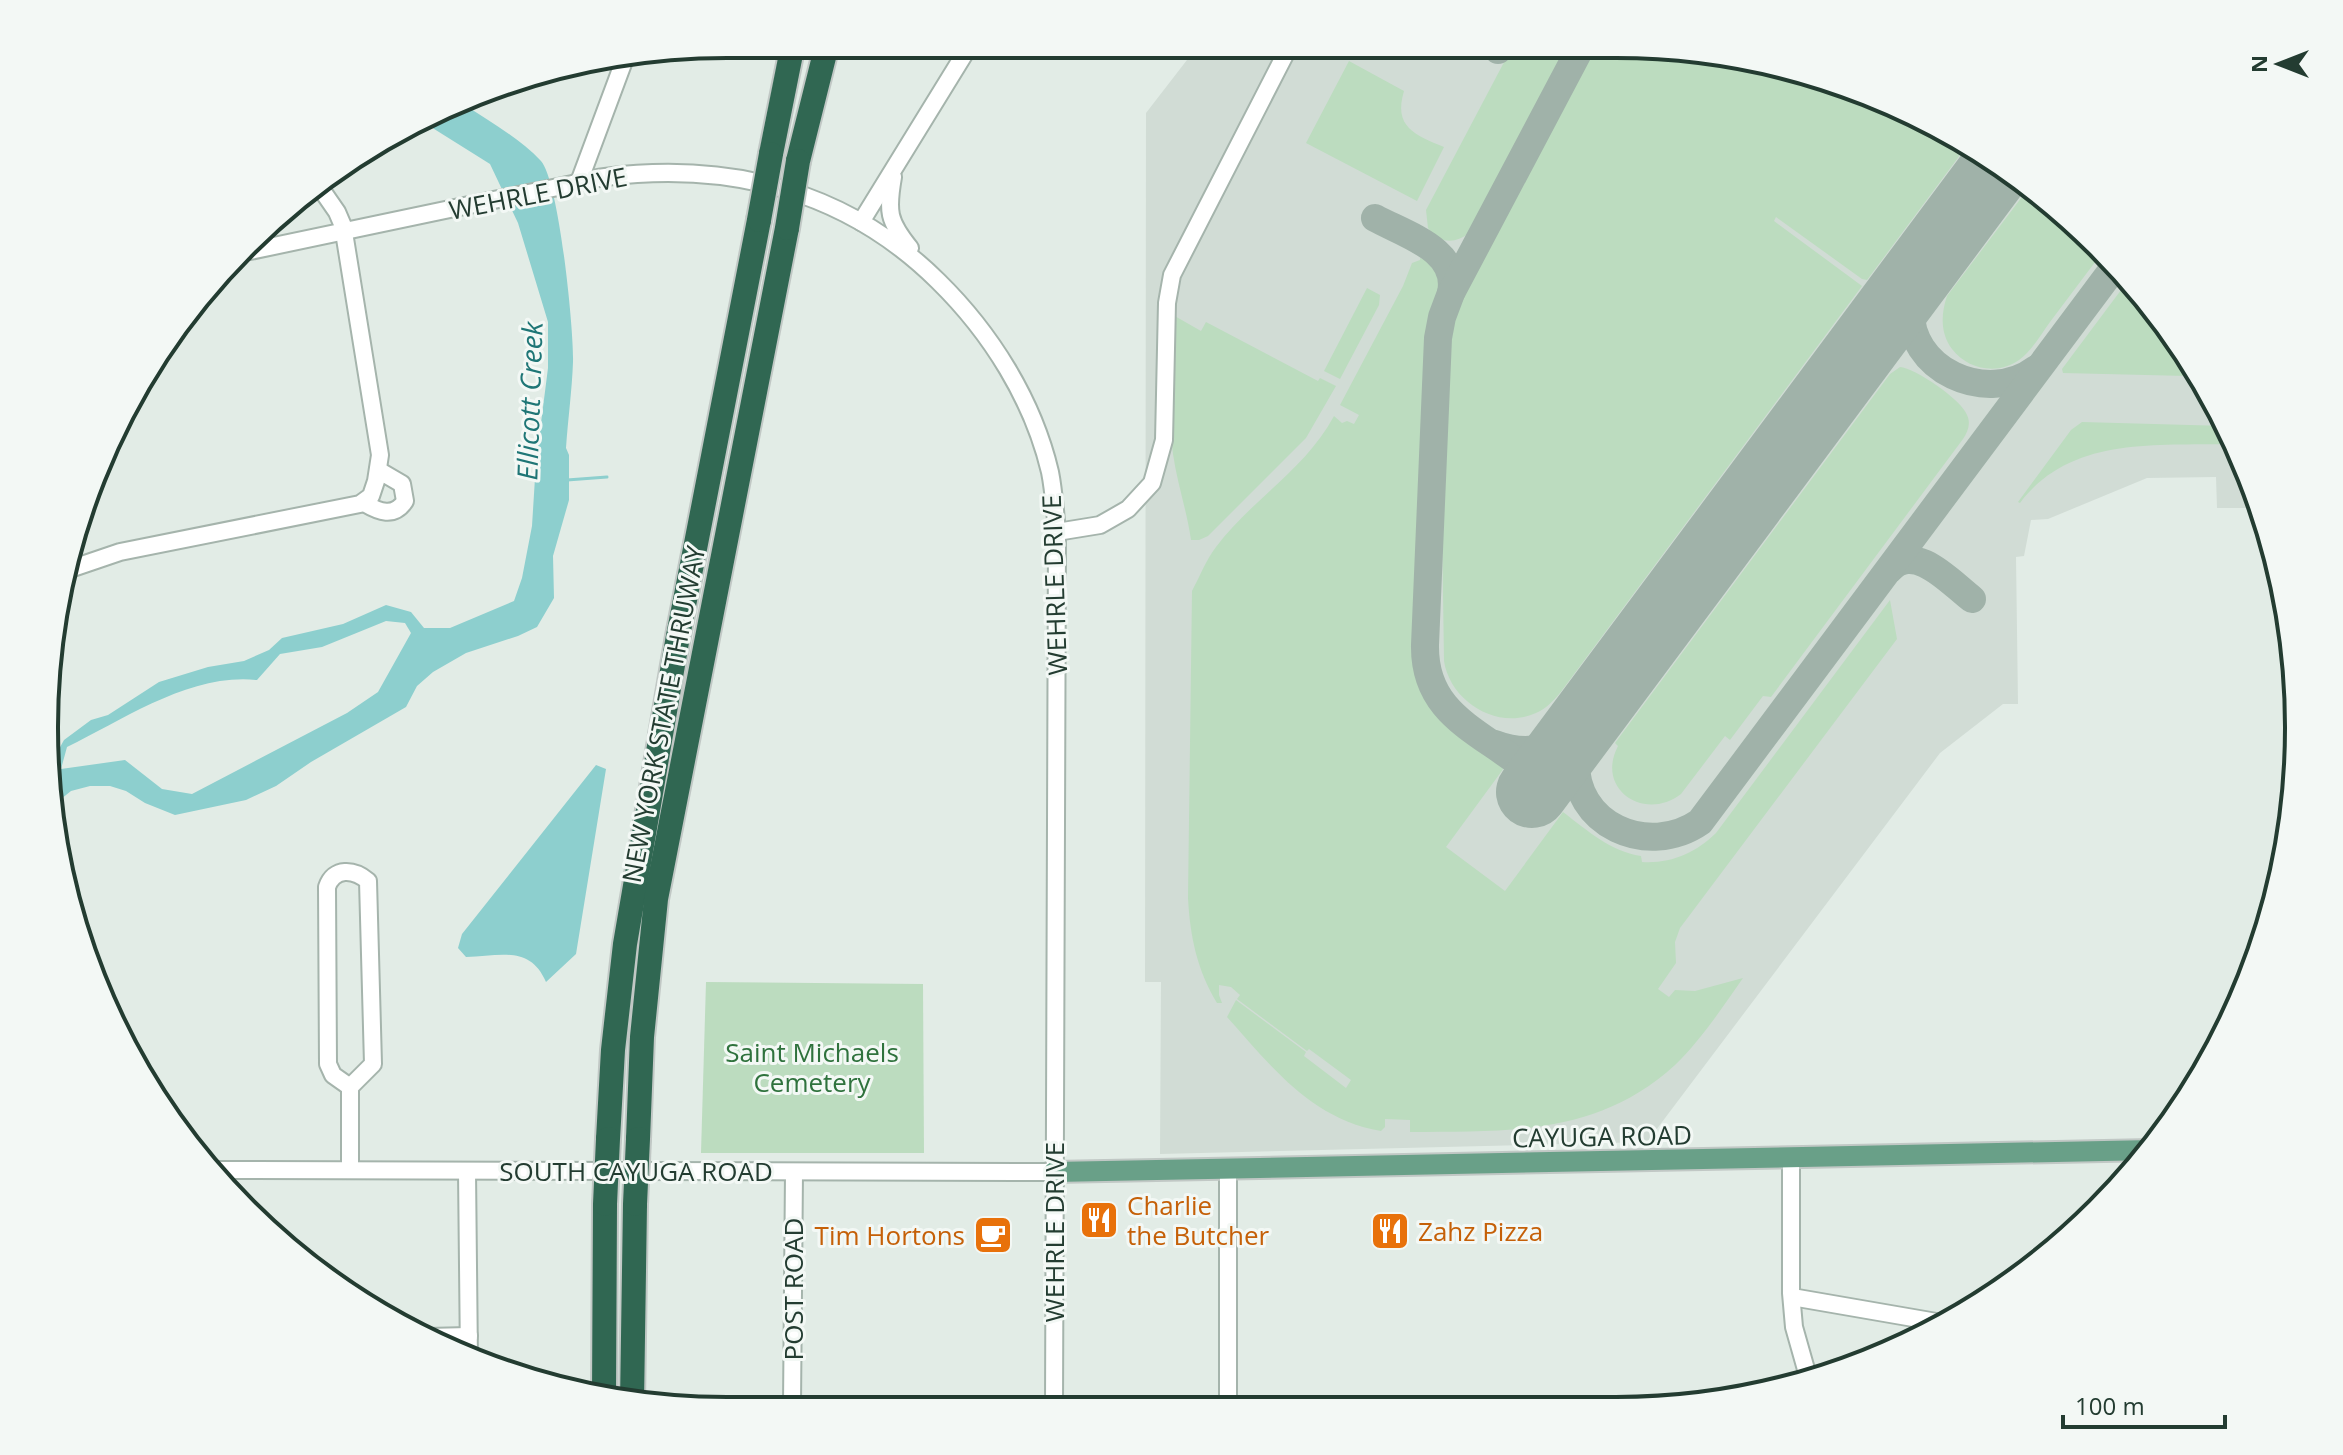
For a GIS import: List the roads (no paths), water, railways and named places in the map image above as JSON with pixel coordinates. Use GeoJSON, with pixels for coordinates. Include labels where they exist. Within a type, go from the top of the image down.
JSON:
{"type":"FeatureCollection","features":[{"type":"Feature","properties":{"kind":"highway","name":"NEW YORK STATE THRUWAY"},"geometry":{"type":"LineString","coordinates":[[604,1385],[605,1204],[613,1050],[632,900],[678,636],[790,58]]}},
{"type":"Feature","properties":{"kind":"highway","name":"NEW YORK STATE THRUWAY"},"geometry":{"type":"LineString","coordinates":[[632,1390],[642,1037],[656,899],[798,161],[824,58]]}},
{"type":"Feature","properties":{"kind":"main road","name":"CAYUGA ROAD"},"geometry":{"type":"LineString","coordinates":[[1054,1172],[2134,1150]]}},
{"type":"Feature","properties":{"kind":"street"},"geometry":{"type":"LineString","coordinates":[[861,222],[962,58]]}},
{"type":"Feature","properties":{"kind":"street"},"geometry":{"type":"LineString","coordinates":[[1057,532],[1100,525],[1128,509],[1152,483],[1164,440],[1167,303],[1172,275],[1283,58]]}},
{"type":"Feature","properties":{"kind":"street"},"geometry":{"type":"LineString","coordinates":[[579,182],[622,67]]}},
{"type":"Feature","properties":{"kind":"street"},"geometry":{"type":"LineString","coordinates":[[894,171],[889,200],[894,228],[928,271]]}},
{"type":"Feature","properties":{"kind":"street","name":"WEHRLE DRIVE"},"geometry":{"type":"LineString","coordinates":[[259,249],[603,177],[681,172],[723,176],[788,189],[841,210],[861,222],[928,271],[969,315],[1009,371],[1036,429],[1050,473],[1057,532],[1054,1397]]}},
{"type":"Feature","properties":{"kind":"street"},"geometry":{"type":"LineString","coordinates":[[78,566],[120,552],[364,503],[371,496],[378,470],[379,445],[344,231],[337,212],[324,193]]}},
{"type":"Feature","properties":{"kind":"street"},"geometry":{"type":"LineString","coordinates":[[364,503],[386,513],[398,510],[405,501],[402,484],[378,470]]}},
{"type":"Feature","properties":{"kind":"street"},"geometry":{"type":"LineString","coordinates":[[350,1087],[333,1075],[328,1064],[327,887],[331,878],[347,872],[359,874],[368,881],[373,1064],[350,1087],[350,1170]]}},
{"type":"Feature","properties":{"kind":"street"},"geometry":{"type":"LineString","coordinates":[[1791,1159],[1794,1327],[1806,1369]]}},
{"type":"Feature","properties":{"kind":"street"},"geometry":{"type":"LineString","coordinates":[[1228,1169],[1228,1397]]}},
{"type":"Feature","properties":{"kind":"street","name":"SOUTH CAYUGA ROAD"},"geometry":{"type":"LineString","coordinates":[[225,1170],[1054,1172]]}},
{"type":"Feature","properties":{"kind":"street"},"geometry":{"type":"LineString","coordinates":[[467,1171],[469,1345]]}},
{"type":"Feature","properties":{"kind":"street","name":"POST ROAD"},"geometry":{"type":"LineString","coordinates":[[792,1397],[794,1172]]}},
{"type":"Feature","properties":{"kind":"street"},"geometry":{"type":"LineString","coordinates":[[1792,1297],[1926,1320]]}},
{"type":"Feature","properties":{"kind":"street"},"geometry":{"type":"LineString","coordinates":[[450,1336],[469,1336]]}},
{"type":"Feature","properties":{"kind":"water"},"geometry":{"type":"Polygon","coordinates":[[[471,109],[514,137],[541,161],[554,196],[571,320],[573,362],[566,448],[569,455],[569,500],[553,556],[554,598],[537,627],[466,653],[433,672],[417,686],[406,707],[276,786],[246,800],[175,815],[110,786],[90,786],[71,791],[62,798],[59,750],[64,740],[91,720],[108,715],[159,682],[208,667],[244,661],[269,650],[282,638],[343,624],[386,605],[411,612],[424,628],[450,628],[514,601],[522,578],[532,526],[536,462],[548,368],[548,322],[518,223],[490,164],[431,127],[471,109]],[[386,621],[322,647],[280,654],[257,680],[207,684],[159,700],[67,747],[61,769],[125,760],[162,789],[192,794],[347,713],[378,692],[411,633],[405,623],[386,621]]]}},
{"type":"Feature","properties":{"kind":"water"},"geometry":{"type":"Polygon","coordinates":[[[596,765],[606,769],[576,954],[546,982],[532,962],[523,958],[513,955],[466,957],[458,948],[462,934],[596,765]]]}},
{"type":"Feature","properties":{"kind":"waterway"},"geometry":{"type":"LineString","coordinates":[[567,480],[607,477]]}},
{"type":"Feature","properties":{"kind":"place","name":"Charlie the Butcher"},"geometry":{"type":"Point","coordinates":[1099,1220]}},
{"type":"Feature","properties":{"kind":"place","name":"Zahz Pizza"},"geometry":{"type":"Point","coordinates":[1390,1231]}},
{"type":"Feature","properties":{"kind":"place","name":"Tim Hortons"},"geometry":{"type":"Point","coordinates":[993,1235]}},
{"type":"Feature","properties":{"kind":"water label","name":"Ellicott Creek"},"geometry":{"type":"Point","coordinates":[529,401]}},
{"type":"Feature","properties":{"kind":"park label","name":"Saint Michaels Cemetery"},"geometry":{"type":"Point","coordinates":[812,1067]}}]}
